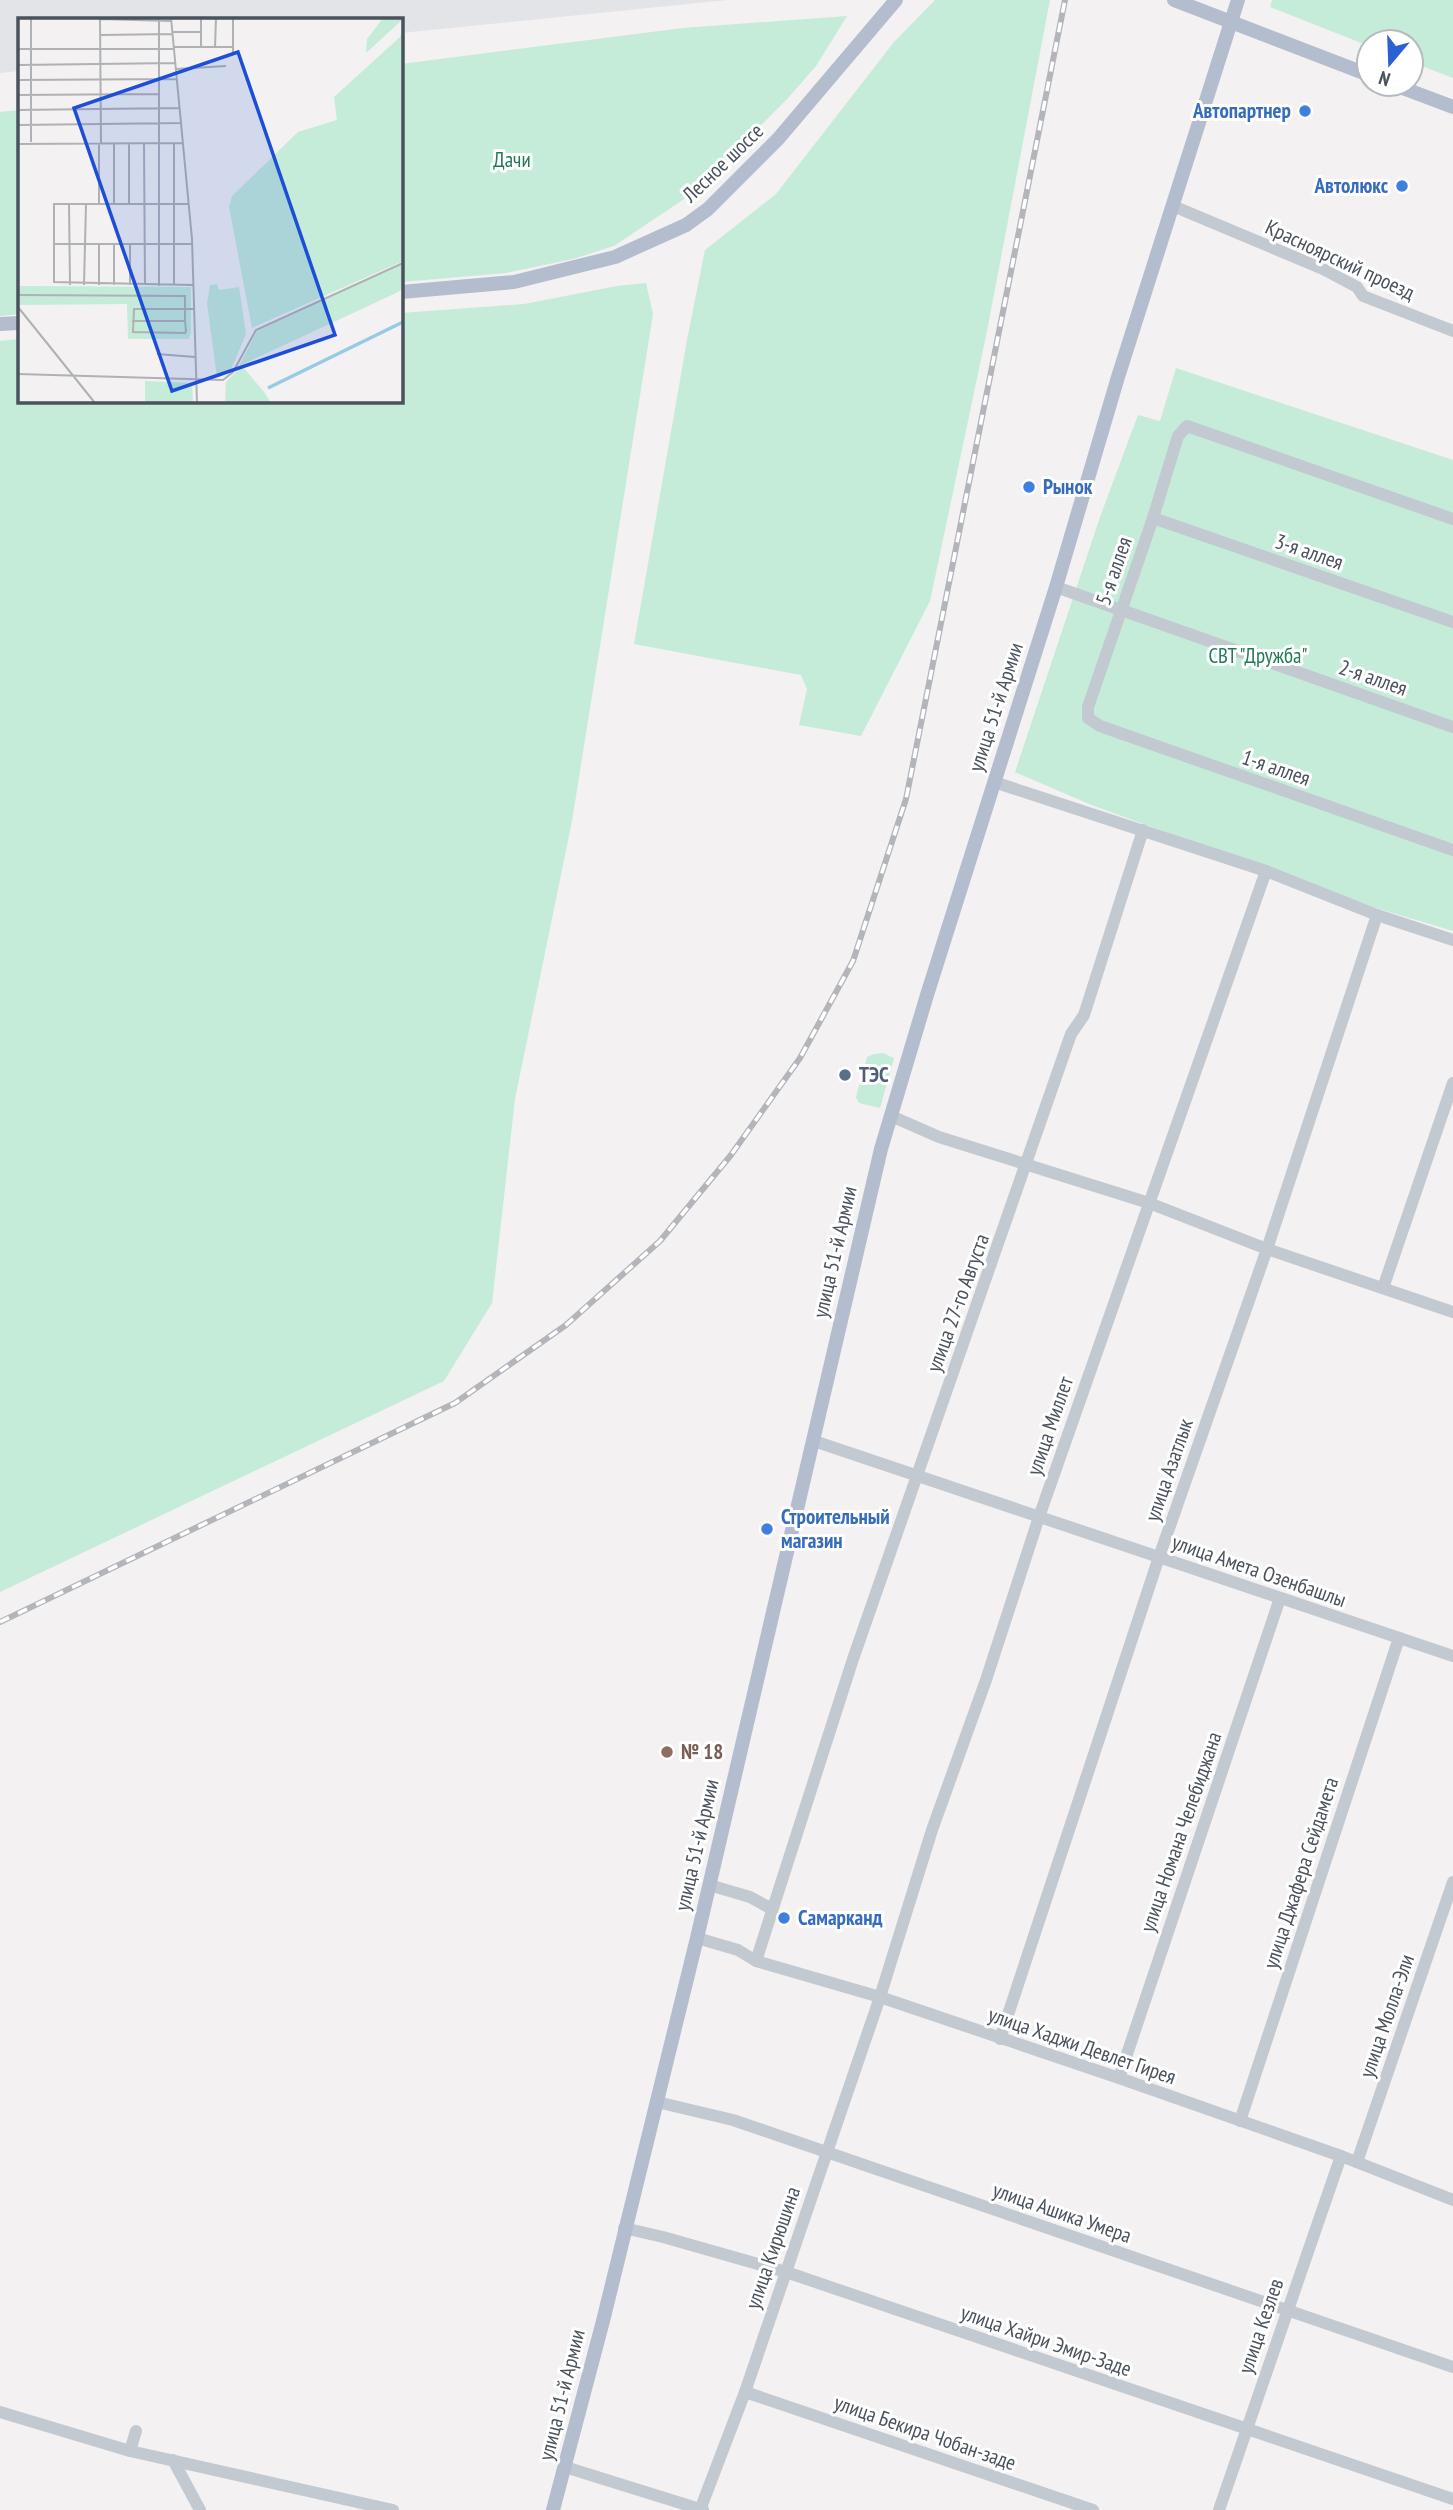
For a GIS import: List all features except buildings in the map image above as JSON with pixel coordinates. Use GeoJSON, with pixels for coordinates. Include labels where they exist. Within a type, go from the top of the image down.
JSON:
{"type":"FeatureCollection","features":[{"type":"Feature","properties":{"kind":"main road","name":"Лесное шоссе"},"geometry":{"type":"LineString","coordinates":[[402,292],[514,282],[615,257],[686,225],[708,209],[778,139],[897,0]]}},
{"type":"Feature","properties":{"kind":"main road"},"geometry":{"type":"LineString","coordinates":[[1174,0],[1355,70]]}},
{"type":"Feature","properties":{"kind":"main road","name":"улица 51-й Армии"},"geometry":{"type":"LineString","coordinates":[[553,2510],[697,1938],[851,1274],[891,1116],[1056,587],[1118,377],[1238,0]]}},
{"type":"Feature","properties":{"kind":"main road"},"geometry":{"type":"LineString","coordinates":[[1425,96],[1453,107]]}},
{"type":"Feature","properties":{"kind":"main road"},"geometry":{"type":"LineString","coordinates":[[0,324],[18,323]]}},
{"type":"Feature","properties":{"kind":"street","name":"Красноярский проезд"},"geometry":{"type":"LineString","coordinates":[[1173,206],[1323,269],[1357,287],[1363,296],[1453,331]]}},
{"type":"Feature","properties":{"kind":"street","name":"5-я аллея"},"geometry":{"type":"LineString","coordinates":[[1088,718],[1088,706],[1153,518],[1178,436],[1187,426],[1453,519]]}},
{"type":"Feature","properties":{"kind":"street","name":"3-я аллея"},"geometry":{"type":"LineString","coordinates":[[1153,518],[1453,622]]}},
{"type":"Feature","properties":{"kind":"street","name":"2-я аллея"},"geometry":{"type":"LineString","coordinates":[[1056,587],[1453,727]]}},
{"type":"Feature","properties":{"kind":"street","name":"1-я аллея"},"geometry":{"type":"LineString","coordinates":[[1088,718],[1100,726],[1453,849]]}},
{"type":"Feature","properties":{"kind":"street"},"geometry":{"type":"LineString","coordinates":[[994,782],[1266,871],[1377,915],[1453,940]]}},
{"type":"Feature","properties":{"kind":"street","name":"улица 27-го Августа"},"geometry":{"type":"LineString","coordinates":[[756,1961],[810,1791],[917,1475],[1072,1034],[1084,1014],[1143,830]]}},
{"type":"Feature","properties":{"kind":"street","name":"улица Миллет"},"geometry":{"type":"LineString","coordinates":[[880,1997],[932,1830],[986,1680],[1039,1517],[1266,871]]}},
{"type":"Feature","properties":{"kind":"street","name":"улица Азатлык"},"geometry":{"type":"LineString","coordinates":[[1000,2039],[1159,1557],[1266,1249],[1377,915]]}},
{"type":"Feature","properties":{"kind":"street"},"geometry":{"type":"LineString","coordinates":[[1383,1288],[1453,1083]]}},
{"type":"Feature","properties":{"kind":"street"},"geometry":{"type":"LineString","coordinates":[[891,1116],[939,1137],[1149,1203],[1266,1249],[1453,1312]]}},
{"type":"Feature","properties":{"kind":"street","name":"улица Амета Озенбашлы"},"geometry":{"type":"LineString","coordinates":[[814,1441],[1453,1656]]}},
{"type":"Feature","properties":{"kind":"street","name":"улица Номана Челебиджана"},"geometry":{"type":"LineString","coordinates":[[1119,2078],[1280,1598]]}},
{"type":"Feature","properties":{"kind":"street","name":"улица Джафера Сейдамета"},"geometry":{"type":"LineString","coordinates":[[1240,2121],[1399,1638]]}},
{"type":"Feature","properties":{"kind":"street","name":"улица Молла-Эли"},"geometry":{"type":"LineString","coordinates":[[1357,2162],[1453,1882]]}},
{"type":"Feature","properties":{"kind":"street"},"geometry":{"type":"LineString","coordinates":[[709,1885],[750,1897],[772,1909]]}},
{"type":"Feature","properties":{"kind":"street","name":"улица Хаджи Девлет Гирея"},"geometry":{"type":"LineString","coordinates":[[697,1938],[737,1950],[756,1961],[880,1997],[1119,2078],[1341,2156],[1453,2200]]}},
{"type":"Feature","properties":{"kind":"street","name":"улица Кирюшина"},"geometry":{"type":"LineString","coordinates":[[701,2510],[745,2392],[880,1997]]}},
{"type":"Feature","properties":{"kind":"street","name":"улица Ашика Умера"},"geometry":{"type":"LineString","coordinates":[[657,2102],[733,2120],[1453,2367]]}},
{"type":"Feature","properties":{"kind":"street","name":"улица Кезлев"},"geometry":{"type":"LineString","coordinates":[[1219,2510],[1341,2156]]}},
{"type":"Feature","properties":{"kind":"street","name":"улица Хайри Эмир-Заде"},"geometry":{"type":"LineString","coordinates":[[624,2228],[663,2236],[786,2272],[1453,2499]]}},
{"type":"Feature","properties":{"kind":"street","name":"улица Бекира Чобан-заде"},"geometry":{"type":"LineString","coordinates":[[745,2392],[1093,2510]]}},
{"type":"Feature","properties":{"kind":"street"},"geometry":{"type":"LineString","coordinates":[[0,2412],[130,2451],[393,2510]]}},
{"type":"Feature","properties":{"kind":"street"},"geometry":{"type":"LineString","coordinates":[[130,2451],[136,2431]]}},
{"type":"Feature","properties":{"kind":"street"},"geometry":{"type":"LineString","coordinates":[[173,2460],[200,2510]]}},
{"type":"Feature","properties":{"kind":"street"},"geometry":{"type":"LineString","coordinates":[[565,2467],[701,2510]]}},
{"type":"Feature","properties":{"kind":"shaded area"},"geometry":{"type":"Polygon","coordinates":[[[0,0],[727,0],[402,33],[402,18],[18,18],[18,71],[0,73],[0,0]]]}},
{"type":"Feature","properties":{"kind":"green space"},"geometry":{"type":"Polygon","coordinates":[[[935,0],[1050,0],[987,331],[930,601],[861,736],[799,725],[807,689],[801,675],[634,644],[705,250],[776,194],[894,42],[935,0]]]}},
{"type":"Feature","properties":{"kind":"green space"},"geometry":{"type":"Polygon","coordinates":[[[1272,0],[1453,0],[1453,78],[1425,67],[1425,28],[1355,28],[1355,40],[1270,7],[1272,0]]]}},
{"type":"Feature","properties":{"kind":"green space","name":"Дачи"},"geometry":{"type":"Polygon","coordinates":[[[847,16],[816,66],[696,191],[614,246],[573,259],[506,273],[402,282],[402,64],[683,28],[847,16]]]}},
{"type":"Feature","properties":{"kind":"green space"},"geometry":{"type":"Polygon","coordinates":[[[18,110],[18,314],[0,316],[0,112],[18,110]]]}},
{"type":"Feature","properties":{"kind":"green space"},"geometry":{"type":"Polygon","coordinates":[[[646,283],[653,314],[572,821],[515,1099],[492,1303],[444,1381],[0,1592],[0,341],[18,339],[18,402],[402,402],[402,313],[524,304],[646,283]]]}},
{"type":"Feature","properties":{"kind":"green space","name":"СВТ \"Дружба\""},"geometry":{"type":"Polygon","coordinates":[[[1176,368],[1453,460],[1453,931],[1373,907],[1094,806],[1015,772],[1100,517],[1138,415],[1160,421],[1176,368]]]}},
{"type":"Feature","properties":{"kind":"green space"},"geometry":{"type":"Polygon","coordinates":[[[883,1053],[894,1058],[880,1108],[859,1103],[856,1097],[867,1057],[883,1053]]]}},
{"type":"Feature","properties":{"kind":"railway"},"geometry":{"type":"LineString","coordinates":[[0,1622],[455,1403],[566,1325],[660,1241],[731,1155],[800,1058],[853,961],[906,799],[1065,0]]}},
{"type":"Feature","properties":{"kind":"place","name":"Автопартнер"},"geometry":{"type":"Point","coordinates":[1305,111]}},
{"type":"Feature","properties":{"kind":"place","name":"Автолюкс"},"geometry":{"type":"Point","coordinates":[1402,186]}},
{"type":"Feature","properties":{"kind":"place","name":"Рынок"},"geometry":{"type":"Point","coordinates":[1029,487]}},
{"type":"Feature","properties":{"kind":"place","name":"ТЭС"},"geometry":{"type":"Point","coordinates":[845,1075]}},
{"type":"Feature","properties":{"kind":"place","name":"Строительный магазин"},"geometry":{"type":"Point","coordinates":[767,1529]}},
{"type":"Feature","properties":{"kind":"place","name":"№ 18"},"geometry":{"type":"Point","coordinates":[667,1752]}},
{"type":"Feature","properties":{"kind":"place","name":"Самарканд"},"geometry":{"type":"Point","coordinates":[784,1918]}}]}
